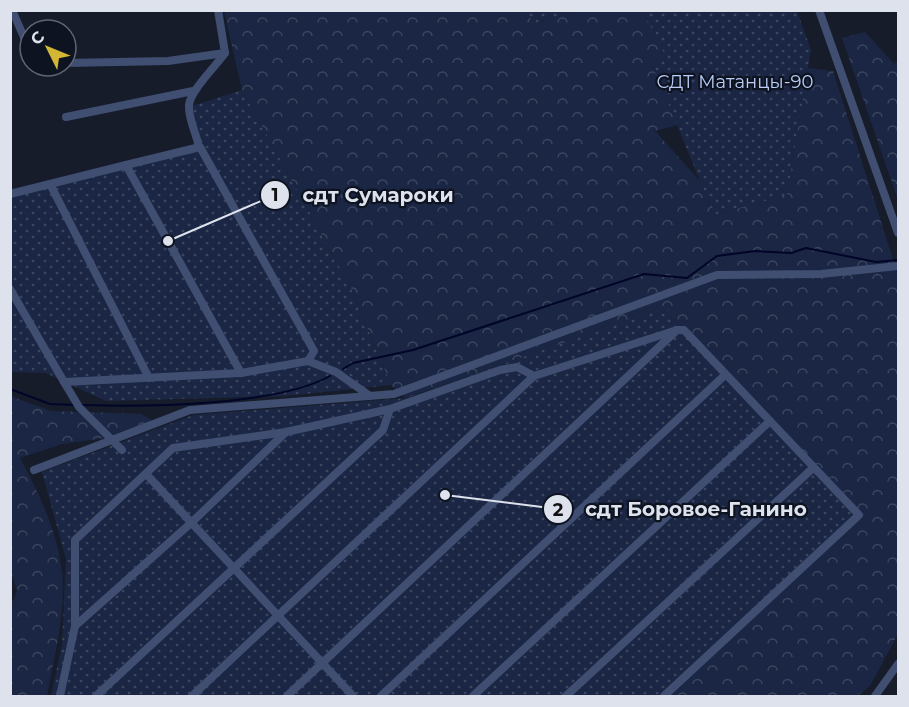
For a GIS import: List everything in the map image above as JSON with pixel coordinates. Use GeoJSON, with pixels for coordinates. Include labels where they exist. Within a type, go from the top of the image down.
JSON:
{"type":"FeatureCollection","features":[{"type":"Feature","properties":{"kind":"street"},"geometry":{"type":"LineString","coordinates":[[66,117],[193,91],[203,82],[225,53],[218,10]]}},
{"type":"Feature","properties":{"kind":"street"},"geometry":{"type":"LineString","coordinates":[[819,10],[898,233]]}},
{"type":"Feature","properties":{"kind":"street"},"geometry":{"type":"LineString","coordinates":[[78,63],[168,60],[225,53]]}},
{"type":"Feature","properties":{"kind":"street"},"geometry":{"type":"LineString","coordinates":[[193,91],[189,105],[198,143]]}},
{"type":"Feature","properties":{"kind":"street"},"geometry":{"type":"LineString","coordinates":[[10,194],[200,147],[314,351],[308,361]]}},
{"type":"Feature","properties":{"kind":"street"},"geometry":{"type":"LineString","coordinates":[[126,165],[241,373]]}},
{"type":"Feature","properties":{"kind":"street"},"geometry":{"type":"LineString","coordinates":[[50,184],[149,378]]}},
{"type":"Feature","properties":{"kind":"street"},"geometry":{"type":"LineString","coordinates":[[34,471],[190,410],[394,394],[717,275],[821,273],[898,266]]}},
{"type":"Feature","properties":{"kind":"street"},"geometry":{"type":"LineString","coordinates":[[10,289],[79,407],[122,450]]}},
{"type":"Feature","properties":{"kind":"street"},"geometry":{"type":"LineString","coordinates":[[287,696],[677,330]]}},
{"type":"Feature","properties":{"kind":"street"},"geometry":{"type":"LineString","coordinates":[[192,696],[534,376],[677,330],[684,330],[859,515],[664,696]]}},
{"type":"Feature","properties":{"kind":"street"},"geometry":{"type":"LineString","coordinates":[[64,382],[241,373],[308,361],[336,372],[371,396]]}},
{"type":"Feature","properties":{"kind":"street"},"geometry":{"type":"LineString","coordinates":[[60,696],[75,626],[75,540],[147,475],[173,448],[286,432],[390,409],[500,370],[517,367],[534,376]]}},
{"type":"Feature","properties":{"kind":"street"},"geometry":{"type":"LineString","coordinates":[[381,696],[725,375]]}},
{"type":"Feature","properties":{"kind":"street"},"geometry":{"type":"LineString","coordinates":[[96,696],[383,430],[390,409]]}},
{"type":"Feature","properties":{"kind":"street"},"geometry":{"type":"LineString","coordinates":[[473,696],[770,421]]}},
{"type":"Feature","properties":{"kind":"street"},"geometry":{"type":"LineString","coordinates":[[75,626],[191,523],[286,432]]}},
{"type":"Feature","properties":{"kind":"street"},"geometry":{"type":"LineString","coordinates":[[566,696],[813,468]]}},
{"type":"Feature","properties":{"kind":"street"},"geometry":{"type":"LineString","coordinates":[[147,475],[353,696]]}},
{"type":"Feature","properties":{"kind":"street"},"geometry":{"type":"LineString","coordinates":[[875,696],[898,664]]}},
{"type":"Feature","properties":{"kind":"green space"},"geometry":{"type":"Polygon","coordinates":[[[515,10],[539,23],[574,11],[643,11],[664,53],[652,65],[677,125],[655,131],[700,181],[714,215],[787,195],[808,68],[833,71],[898,275],[898,634],[870,686],[857,696],[661,696],[862,516],[666,307],[406,398],[391,385],[351,288],[242,90],[224,11],[515,10]]]}},
{"type":"Feature","properties":{"kind":"green space"},"geometry":{"type":"Polygon","coordinates":[[[515,11],[574,11],[539,23],[515,11]]]}},
{"type":"Feature","properties":{"kind":"green space","name":"СДТ Матанцы-90"},"geometry":{"type":"Polygon","coordinates":[[[630,11],[797,11],[811,50],[787,196],[714,215],[630,11]]]}},
{"type":"Feature","properties":{"kind":"green space"},"geometry":{"type":"Polygon","coordinates":[[[865,32],[894,64],[898,61],[898,200],[842,38],[865,32]]]}},
{"type":"Feature","properties":{"kind":"green space"},"geometry":{"type":"Polygon","coordinates":[[[242,90],[351,288],[391,385],[285,396],[106,401],[46,373],[11,372],[11,194],[199,147],[192,106],[242,90]]]}},
{"type":"Feature","properties":{"kind":"green space"},"geometry":{"type":"Polygon","coordinates":[[[666,306],[862,517],[661,696],[51,696],[62,645],[66,559],[42,472],[193,415],[407,398],[666,306]]]}},
{"type":"Feature","properties":{"kind":"green space"},"geometry":{"type":"Polygon","coordinates":[[[10,396],[51,411],[141,414],[153,421],[119,436],[62,444],[20,458],[50,523],[63,581],[61,614],[47,696],[11,696],[11,606],[17,591],[10,569],[10,396]]]}},
{"type":"Feature","properties":{"kind":"waterway"},"geometry":{"type":"LineString","coordinates":[[343,369],[353,363],[413,350],[644,274],[687,278],[717,256],[755,251],[791,253],[806,248],[876,262],[898,260]]}},
{"type":"Feature","properties":{"kind":"waterway"},"geometry":{"type":"LineString","coordinates":[[82,405],[174,405],[244,399],[306,386],[330,376]]}},
{"type":"Feature","properties":{"kind":"waterway"},"geometry":{"type":"LineString","coordinates":[[10,389],[50,404],[76,405]]}},
{"type":"Feature","properties":{"kind":"place","name":"сдт Сумароки"},"geometry":{"type":"Point","coordinates":[168,241]}},
{"type":"Feature","properties":{"kind":"place","name":"сдт Боровое-Ганино"},"geometry":{"type":"Point","coordinates":[445,495]}}]}
